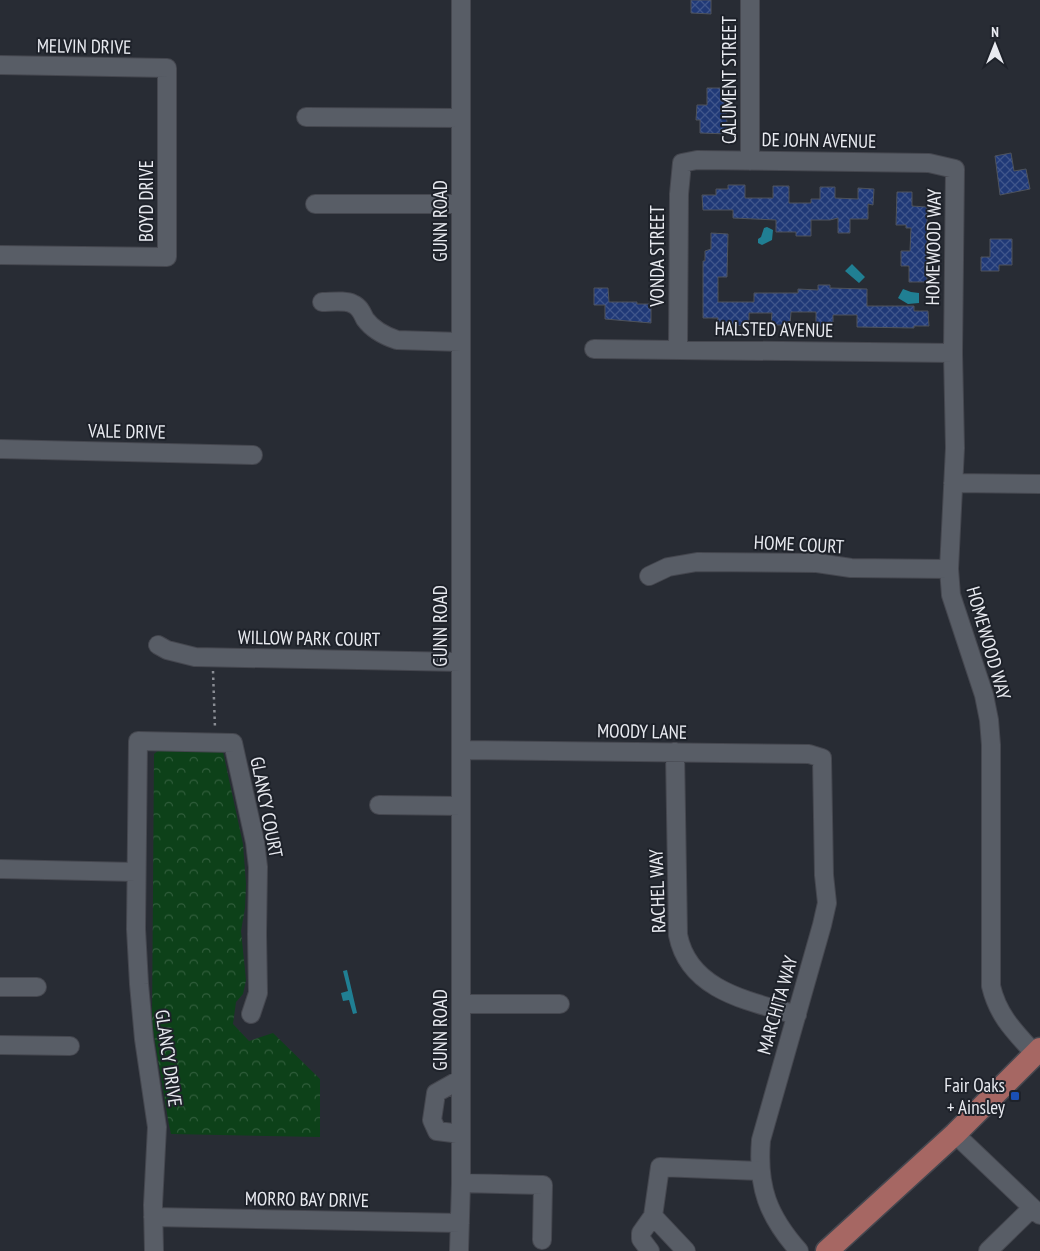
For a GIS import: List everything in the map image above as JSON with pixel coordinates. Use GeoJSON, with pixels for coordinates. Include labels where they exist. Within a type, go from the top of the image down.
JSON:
{"type":"FeatureCollection","features":[{"type":"Feature","properties":{"kind":"main road"},"geometry":{"type":"LineString","coordinates":[[827,1251],[955,1134],[1038,1051]]}},
{"type":"Feature","properties":{"kind":"street","name":"GUNN ROAD"},"geometry":{"type":"LineString","coordinates":[[459,1251],[462,1004],[461,0]]}},
{"type":"Feature","properties":{"kind":"street","name":"CALUMENT STREET"},"geometry":{"type":"LineString","coordinates":[[750,0],[750,161]]}},
{"type":"Feature","properties":{"kind":"street","name":"MELVIN DRIVE"},"geometry":{"type":"LineString","coordinates":[[0,65],[167,68]]}},
{"type":"Feature","properties":{"kind":"street","name":"BOYD DRIVE"},"geometry":{"type":"LineString","coordinates":[[0,255],[167,257],[167,68]]}},
{"type":"Feature","properties":{"kind":"street"},"geometry":{"type":"LineString","coordinates":[[306,117],[461,118]]}},
{"type":"Feature","properties":{"kind":"street","name":"DE JOHN AVENUE"},"geometry":{"type":"LineString","coordinates":[[682,163],[697,160],[929,163],[955,169]]}},
{"type":"Feature","properties":{"kind":"street","name":"VONDA STREET"},"geometry":{"type":"LineString","coordinates":[[678,349],[679,194],[682,163]]}},
{"type":"Feature","properties":{"kind":"street","name":"HOMEWOOD WAY"},"geometry":{"type":"LineString","coordinates":[[955,169],[953,353],[955,448],[949,569],[951,595],[984,695],[992,745],[991,986],[997,1006],[1007,1023],[1038,1051]]}},
{"type":"Feature","properties":{"kind":"street"},"geometry":{"type":"LineString","coordinates":[[315,204],[461,204]]}},
{"type":"Feature","properties":{"kind":"street"},"geometry":{"type":"LineString","coordinates":[[322,302],[348,302],[355,304],[371,326],[388,337],[397,340],[461,342]]}},
{"type":"Feature","properties":{"kind":"street","name":"HALSTED AVENUE"},"geometry":{"type":"LineString","coordinates":[[594,348],[953,353]]}},
{"type":"Feature","properties":{"kind":"street","name":"VALE DRIVE"},"geometry":{"type":"LineString","coordinates":[[0,449],[253,455]]}},
{"type":"Feature","properties":{"kind":"street"},"geometry":{"type":"LineString","coordinates":[[953,483],[1040,484]]}},
{"type":"Feature","properties":{"kind":"street","name":"HOME COURT"},"geometry":{"type":"LineString","coordinates":[[650,576],[668,567],[697,562],[817,563],[851,568],[949,569]]}},
{"type":"Feature","properties":{"kind":"street","name":"WILLOW PARK COURT"},"geometry":{"type":"LineString","coordinates":[[158,645],[185,656],[461,662]]}},
{"type":"Feature","properties":{"kind":"street","name":"GLANCY COURT"},"geometry":{"type":"LineString","coordinates":[[136,872],[138,742],[233,743],[255,842],[258,867],[258,993],[251,1014]]}},
{"type":"Feature","properties":{"kind":"street","name":"MOODY LANE"},"geometry":{"type":"LineString","coordinates":[[462,750],[809,754],[822,758]]}},
{"type":"Feature","properties":{"kind":"street","name":"RACHEL WAY"},"geometry":{"type":"LineString","coordinates":[[675,752],[678,935],[683,952],[691,968],[712,985],[758,1004],[797,1015]]}},
{"type":"Feature","properties":{"kind":"street","name":"MARCHITA WAY"},"geometry":{"type":"LineString","coordinates":[[799,1251],[785,1236],[774,1219],[762,1190],[760,1171],[761,1140],[827,903],[824,875],[822,758]]}},
{"type":"Feature","properties":{"kind":"street"},"geometry":{"type":"LineString","coordinates":[[378,805],[462,806]]}},
{"type":"Feature","properties":{"kind":"street"},"geometry":{"type":"LineString","coordinates":[[0,869],[136,872]]}},
{"type":"Feature","properties":{"kind":"street","name":"GLANCY DRIVE"},"geometry":{"type":"LineString","coordinates":[[136,872],[138,984],[157,1127],[153,1217],[154,1251]]}},
{"type":"Feature","properties":{"kind":"street"},"geometry":{"type":"LineString","coordinates":[[0,986],[37,987]]}},
{"type":"Feature","properties":{"kind":"street"},"geometry":{"type":"LineString","coordinates":[[462,1004],[560,1004]]}},
{"type":"Feature","properties":{"kind":"street"},"geometry":{"type":"LineString","coordinates":[[0,1045],[70,1046]]}},
{"type":"Feature","properties":{"kind":"street"},"geometry":{"type":"LineString","coordinates":[[461,1078],[436,1092],[432,1120],[437,1131],[461,1134]]}},
{"type":"Feature","properties":{"kind":"street"},"geometry":{"type":"LineString","coordinates":[[955,1134],[1036,1212],[988,1251]]}},
{"type":"Feature","properties":{"kind":"street"},"geometry":{"type":"LineString","coordinates":[[650,1251],[641,1239],[640,1233],[653,1216],[660,1167],[760,1171]]}},
{"type":"Feature","properties":{"kind":"street"},"geometry":{"type":"LineString","coordinates":[[461,1183],[543,1185],[542,1240]]}},
{"type":"Feature","properties":{"kind":"street"},"geometry":{"type":"LineString","coordinates":[[653,1216],[686,1251]]}},
{"type":"Feature","properties":{"kind":"street","name":"MORRO BAY DRIVE"},"geometry":{"type":"LineString","coordinates":[[153,1217],[460,1223]]}},
{"type":"Feature","properties":{"kind":"path"},"geometry":{"type":"LineString","coordinates":[[213,657],[215,743]]}},
{"type":"Feature","properties":{"kind":"green space"},"geometry":{"type":"Polygon","coordinates":[[[207,748],[223,752],[243,844],[246,884],[245,908],[241,931],[246,980],[243,994],[236,1002],[233,1024],[249,1041],[273,1033],[320,1079],[320,1137],[171,1134],[152,1024],[154,754],[159,750],[207,748]]]}},
{"type":"Feature","properties":{"kind":"water"},"geometry":{"type":"Polygon","coordinates":[[[767,227],[773,230],[772,240],[762,245],[758,243],[758,239],[761,237],[764,228],[767,227]]]}},
{"type":"Feature","properties":{"kind":"water"},"geometry":{"type":"Polygon","coordinates":[[[852,264],[865,277],[859,283],[845,271],[852,264]]]}},
{"type":"Feature","properties":{"kind":"water"},"geometry":{"type":"Polygon","coordinates":[[[903,289],[919,293],[919,303],[908,304],[898,298],[903,289]]]}},
{"type":"Feature","properties":{"kind":"water"},"geometry":{"type":"Polygon","coordinates":[[[347,970],[357,1013],[353,1014],[349,1000],[343,1001],[341,993],[348,991],[343,971],[347,970]]]}},
{"type":"Feature","properties":{"kind":"building"},"geometry":{"type":"Polygon","coordinates":[[[691,0],[711,0],[711,14],[691,13],[691,0]]]}},
{"type":"Feature","properties":{"kind":"building"},"geometry":{"type":"Polygon","coordinates":[[[707,88],[724,88],[728,134],[700,133],[700,120],[696,120],[697,105],[707,105],[707,88]]]}},
{"type":"Feature","properties":{"kind":"building"},"geometry":{"type":"Polygon","coordinates":[[[1011,153],[1014,171],[1026,169],[1030,189],[1000,195],[995,156],[1011,153]]]}},
{"type":"Feature","properties":{"kind":"building"},"geometry":{"type":"Polygon","coordinates":[[[728,185],[745,185],[745,198],[773,198],[773,186],[789,186],[789,203],[811,203],[811,199],[820,199],[820,187],[835,187],[835,198],[858,199],[858,188],[874,189],[873,205],[868,204],[868,219],[850,219],[850,233],[838,233],[838,218],[811,220],[811,236],[796,236],[796,232],[776,232],[776,220],[733,218],[733,210],[703,210],[702,195],[716,195],[716,189],[728,189],[728,185]]]}},
{"type":"Feature","properties":{"kind":"building"},"geometry":{"type":"Polygon","coordinates":[[[897,192],[912,192],[912,206],[927,207],[927,282],[909,282],[909,266],[901,266],[901,251],[910,251],[911,228],[906,228],[906,225],[896,225],[897,192]]]}},
{"type":"Feature","properties":{"kind":"building"},"geometry":{"type":"Polygon","coordinates":[[[711,233],[728,234],[727,277],[718,277],[718,302],[754,302],[754,293],[798,293],[798,289],[818,290],[818,285],[830,285],[830,288],[867,289],[867,306],[914,306],[914,311],[928,311],[929,326],[914,326],[914,328],[857,327],[857,315],[833,315],[833,326],[816,326],[816,312],[791,312],[790,325],[771,325],[772,313],[749,313],[749,326],[731,325],[731,322],[717,322],[718,318],[703,318],[703,261],[705,261],[705,251],[711,249],[711,233]]]}},
{"type":"Feature","properties":{"kind":"building"},"geometry":{"type":"Polygon","coordinates":[[[990,239],[1012,239],[1012,265],[999,265],[999,271],[981,271],[981,257],[990,257],[990,239]]]}},
{"type":"Feature","properties":{"kind":"building"},"geometry":{"type":"Polygon","coordinates":[[[594,288],[608,288],[609,302],[651,304],[651,323],[605,319],[605,305],[594,305],[594,288]]]}},
{"type":"Feature","properties":{"kind":"place","name":"Fair Oaks + Ainsley"},"geometry":{"type":"Point","coordinates":[1015,1096]}}]}
